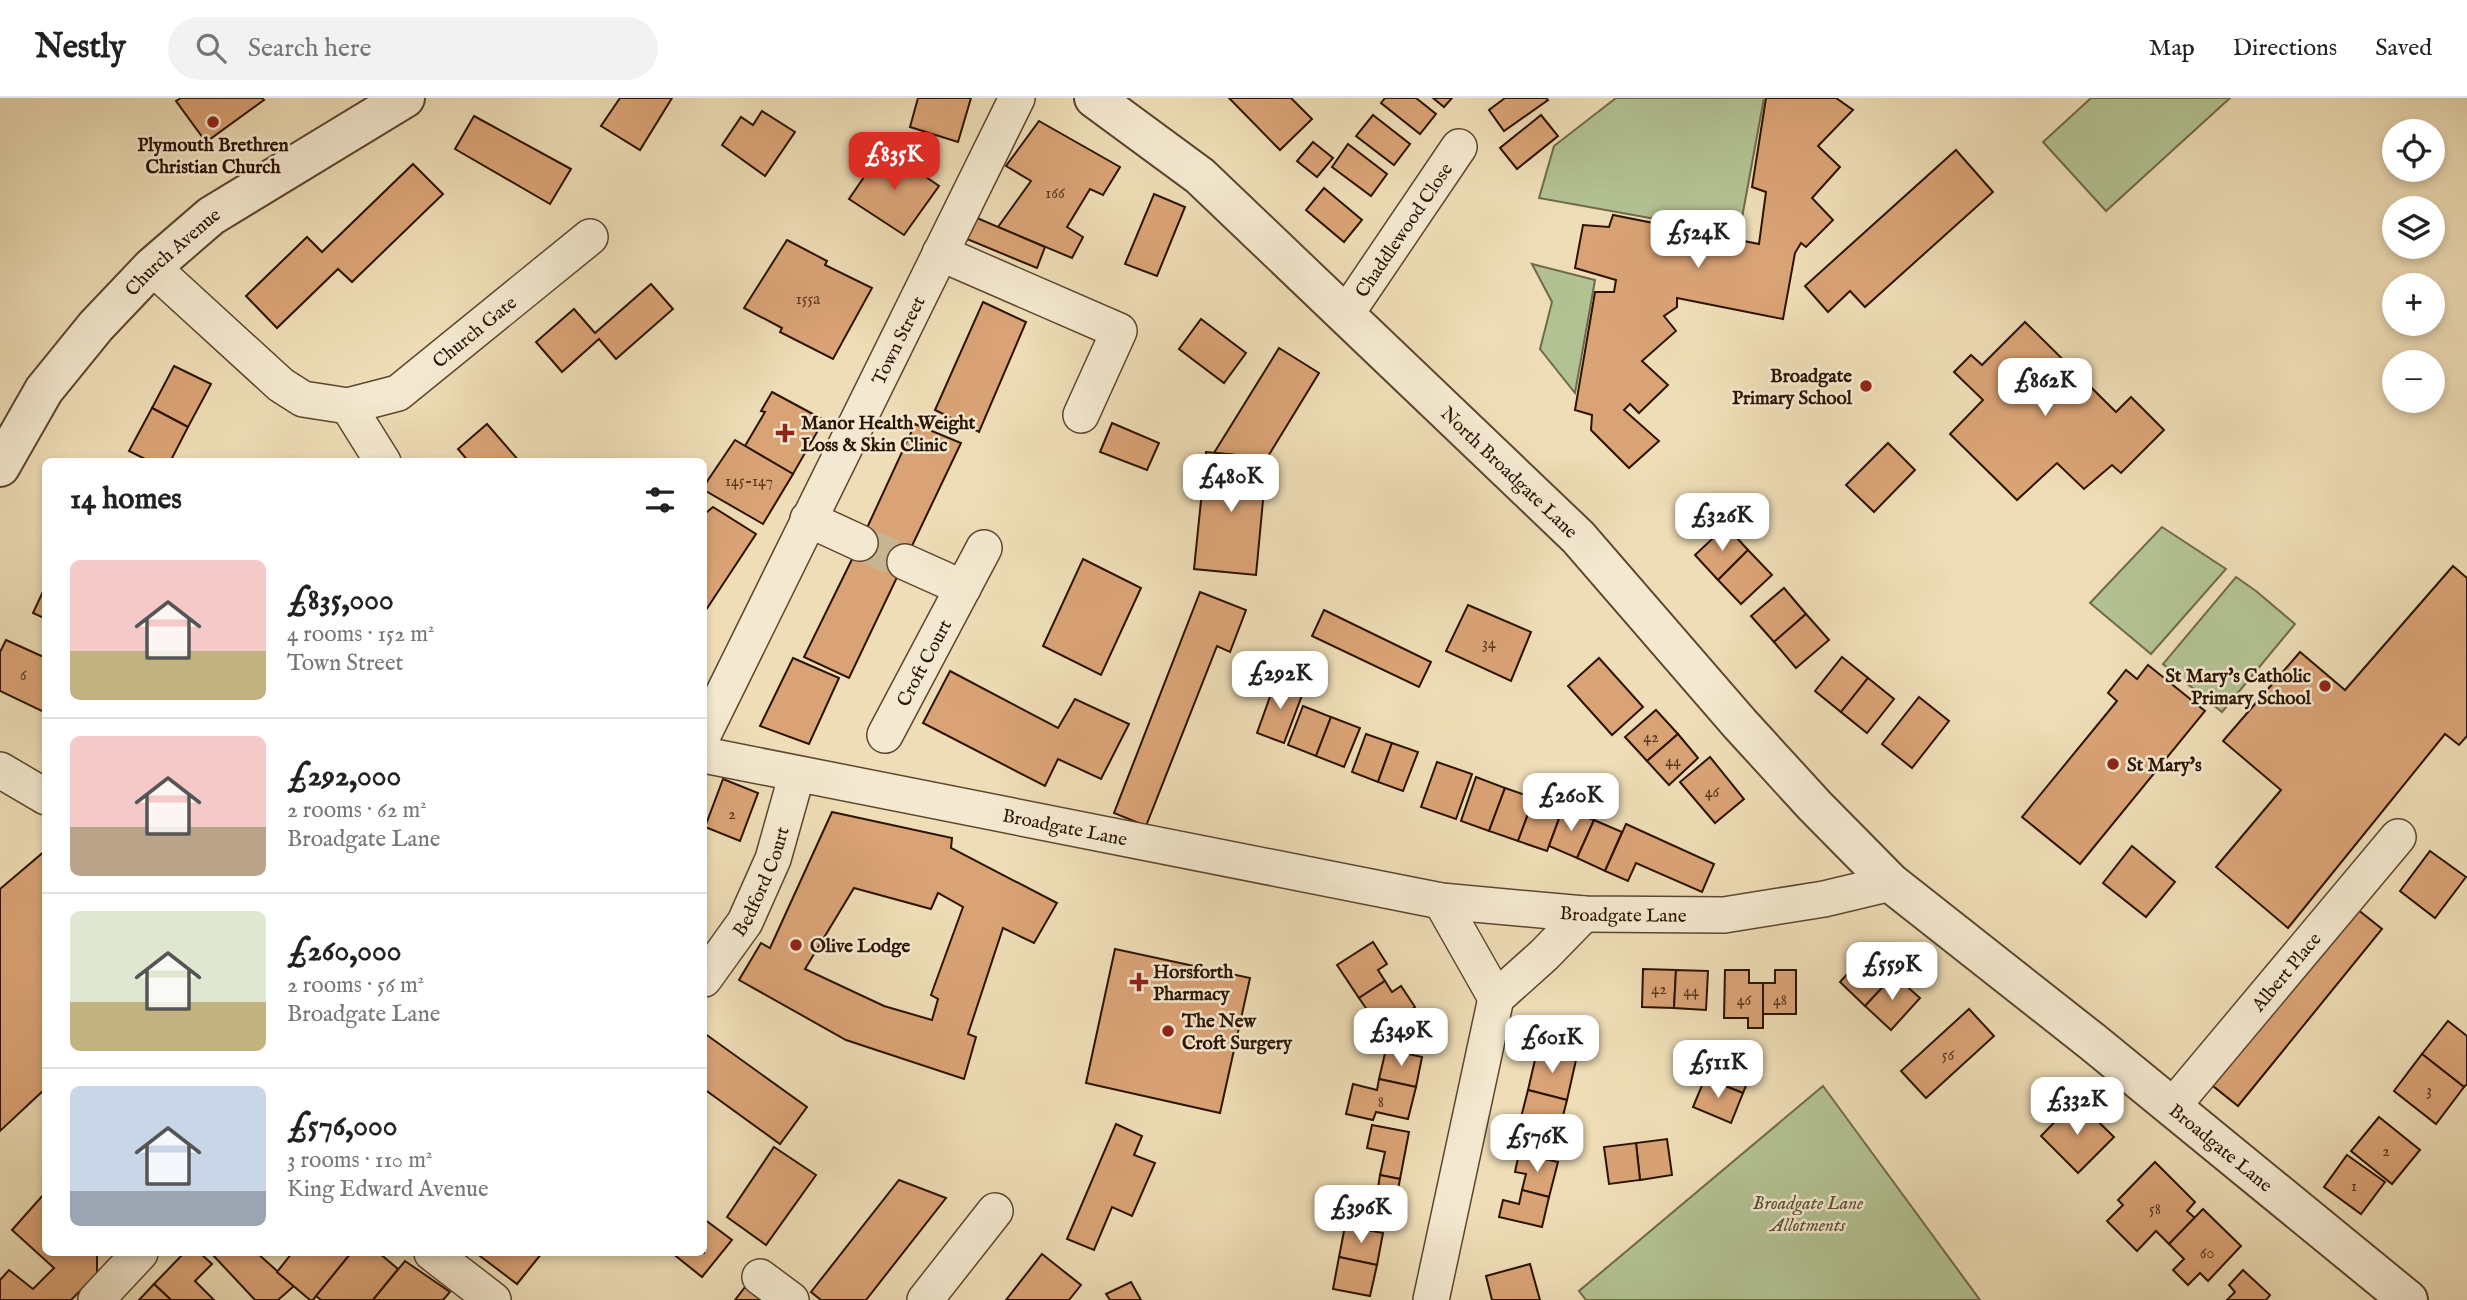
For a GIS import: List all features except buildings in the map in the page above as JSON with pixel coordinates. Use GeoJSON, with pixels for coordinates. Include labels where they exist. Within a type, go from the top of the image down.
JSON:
{"type":"FeatureCollection","features":[{"type":"Feature","properties":{"kind":"street","name":"Church Avenue"},"geometry":{"type":"LineString","coordinates":[[0,467],[44,390],[96,327],[152,267],[211,216],[405,98]]}},
{"type":"Feature","properties":{"kind":"street","name":"Town Street"},"geometry":{"type":"LineString","coordinates":[[707,727],[1017,98]]}},
{"type":"Feature","properties":{"kind":"street","name":"North Broadgate Lane"},"geometry":{"type":"LineString","coordinates":[[1094,98],[1200,176],[1578,537],[1740,724],[1891,883]]}},
{"type":"Feature","properties":{"kind":"street","name":"Chaddlewood Close"},"geometry":{"type":"LineString","coordinates":[[1346,314],[1459,147]]}},
{"type":"Feature","properties":{"kind":"street","name":"Church Gate"},"geometry":{"type":"LineString","coordinates":[[152,267],[281,385],[303,399],[348,406],[398,393],[590,237]]}},
{"type":"Feature","properties":{"kind":"street"},"geometry":{"type":"LineString","coordinates":[[940,253],[1119,331],[1081,415]]}},
{"type":"Feature","properties":{"kind":"street"},"geometry":{"type":"LineString","coordinates":[[348,406],[380,458]]}},
{"type":"Feature","properties":{"kind":"street"},"geometry":{"type":"LineString","coordinates":[[808,519],[860,543]]}},
{"type":"Feature","properties":{"kind":"street","name":"Croft Court"},"geometry":{"type":"LineString","coordinates":[[885,735],[984,548]]}},
{"type":"Feature","properties":{"kind":"street"},"geometry":{"type":"LineString","coordinates":[[905,562],[963,588]]}},
{"type":"Feature","properties":{"kind":"street","name":"Broadgate Lane"},"geometry":{"type":"LineString","coordinates":[[707,756],[1441,901],[1584,914],[1724,915],[1824,899],[1891,883],[2408,1300]]}},
{"type":"Feature","properties":{"kind":"street"},"geometry":{"type":"LineString","coordinates":[[0,770],[42,795]]}},
{"type":"Feature","properties":{"kind":"street","name":"Bedford Court"},"geometry":{"type":"LineString","coordinates":[[707,975],[745,922],[773,859],[797,774]]}},
{"type":"Feature","properties":{"kind":"street","name":"Albert Place"},"geometry":{"type":"LineString","coordinates":[[2172,1107],[2398,836]]}},
{"type":"Feature","properties":{"kind":"street"},"geometry":{"type":"LineString","coordinates":[[1441,901],[1496,998]]}},
{"type":"Feature","properties":{"kind":"street"},"geometry":{"type":"LineString","coordinates":[[1431,1300],[1496,998],[1584,914]]}},
{"type":"Feature","properties":{"kind":"street"},"geometry":{"type":"LineString","coordinates":[[925,1300],[995,1211]]}},
{"type":"Feature","properties":{"kind":"street"},"geometry":{"type":"LineString","coordinates":[[96,1300],[137,1256]]}},
{"type":"Feature","properties":{"kind":"street"},"geometry":{"type":"LineString","coordinates":[[436,1256],[493,1300]]}},
{"type":"Feature","properties":{"kind":"street"},"geometry":{"type":"LineString","coordinates":[[760,1277],[791,1300]]}},
{"type":"Feature","properties":{"kind":"green space"},"geometry":{"type":"Polygon","coordinates":[[[1616,98],[1764,98],[1739,234],[1539,198],[1554,146],[1616,98]]]}},
{"type":"Feature","properties":{"kind":"green space"},"geometry":{"type":"Polygon","coordinates":[[[2091,98],[2230,98],[2106,211],[2043,142],[2091,98]]]}},
{"type":"Feature","properties":{"kind":"green space"},"geometry":{"type":"Polygon","coordinates":[[[1532,264],[1595,280],[1575,393],[1540,349],[1552,302],[1532,264]]]}},
{"type":"Feature","properties":{"kind":"green space"},"geometry":{"type":"Polygon","coordinates":[[[2162,527],[2226,569],[2151,654],[2090,603],[2162,527]]]}},
{"type":"Feature","properties":{"kind":"green space"},"geometry":{"type":"Polygon","coordinates":[[[2236,577],[2295,624],[2222,712],[2163,664],[2236,577]]]}},
{"type":"Feature","properties":{"kind":"green space","name":"Broadgate Lane Allotments"},"geometry":{"type":"Polygon","coordinates":[[[1823,1086],[1980,1300],[1586,1300],[1579,1291],[1823,1086]]]}},
{"type":"Feature","properties":{"kind":"tunnel"},"geometry":{"type":"LineString","coordinates":[[860,543],[905,562]]}},
{"type":"Feature","properties":{"kind":"place","name":"Plymouth Brethren Christian Church"},"geometry":{"type":"Point","coordinates":[213,122]}},
{"type":"Feature","properties":{"kind":"place","name":"Broadgate Primary School"},"geometry":{"type":"Point","coordinates":[1866,386]}},
{"type":"Feature","properties":{"kind":"place","name":"Manor Health Weight Loss & Skin Clinic"},"geometry":{"type":"Point","coordinates":[785,433]}},
{"type":"Feature","properties":{"kind":"place","name":"St Mary's Catholic Primary School"},"geometry":{"type":"Point","coordinates":[2325,686]}},
{"type":"Feature","properties":{"kind":"place","name":"St Mary's"},"geometry":{"type":"Point","coordinates":[2113,764]}},
{"type":"Feature","properties":{"kind":"place","name":"Olive Lodge"},"geometry":{"type":"Point","coordinates":[796,945]}},
{"type":"Feature","properties":{"kind":"place","name":"Horsforth Pharmacy"},"geometry":{"type":"Point","coordinates":[1139,982]}},
{"type":"Feature","properties":{"kind":"place","name":"The New Croft Surgery"},"geometry":{"type":"Point","coordinates":[1168,1031]}}]}
